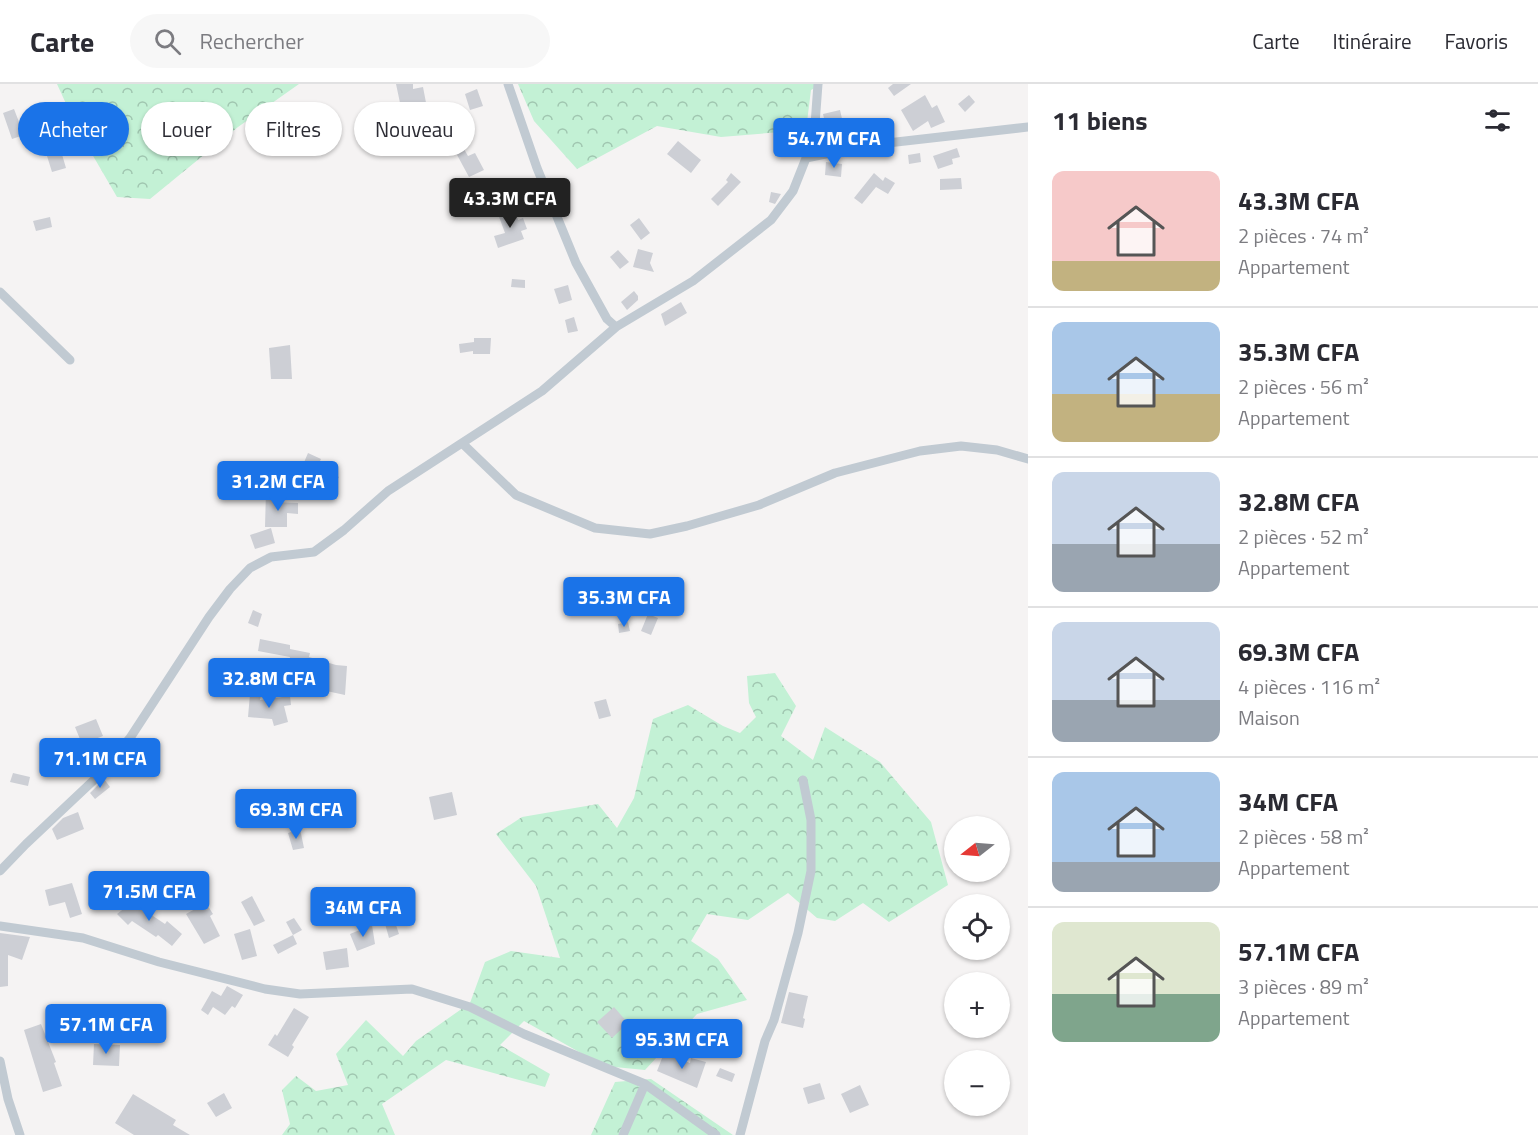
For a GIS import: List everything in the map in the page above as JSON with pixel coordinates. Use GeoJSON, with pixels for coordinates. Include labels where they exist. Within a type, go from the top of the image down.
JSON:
{"type":"FeatureCollection","features":[{"type":"Feature","properties":{"kind":"street"},"geometry":{"type":"LineString","coordinates":[[508,84],[541,177],[576,263],[607,319],[616,327]]}},
{"type":"Feature","properties":{"kind":"street"},"geometry":{"type":"LineString","coordinates":[[0,871],[95,779],[130,738],[209,617],[230,589],[250,568],[271,557],[314,552],[344,530],[388,491],[542,392],[616,327],[693,281],[771,220],[793,191],[814,138],[818,84]]}},
{"type":"Feature","properties":{"kind":"street"},"geometry":{"type":"LineString","coordinates":[[806,158],[870,145],[1028,127]]}},
{"type":"Feature","properties":{"kind":"street"},"geometry":{"type":"LineString","coordinates":[[0,292],[70,360]]}},
{"type":"Feature","properties":{"kind":"street"},"geometry":{"type":"LineString","coordinates":[[463,444],[516,495],[595,528],[650,534],[759,505],[835,473],[920,451],[961,446],[997,450],[1028,459]]}},
{"type":"Feature","properties":{"kind":"street"},"geometry":{"type":"LineString","coordinates":[[740,1135],[765,1041],[774,1020],[798,933],[811,871],[811,820],[803,780]]}},
{"type":"Feature","properties":{"kind":"street"},"geometry":{"type":"LineString","coordinates":[[0,926],[83,938],[159,962],[265,989],[300,994],[412,989],[470,1007],[524,1034],[645,1084],[716,1135]]}},
{"type":"Feature","properties":{"kind":"street"},"geometry":{"type":"LineString","coordinates":[[0,1061],[8,1100],[20,1135]]}},
{"type":"Feature","properties":{"kind":"street"},"geometry":{"type":"LineString","coordinates":[[622,1135],[645,1084]]}},
{"type":"Feature","properties":{"kind":"green space"},"geometry":{"type":"Polygon","coordinates":[[[57,84],[299,84],[273,102],[245,102],[245,122],[233,131],[233,102],[141,102],[141,156],[203,156],[150,199],[117,197],[93,156],[129,156],[129,102],[65,102],[57,84]]]}},
{"type":"Feature","properties":{"kind":"green space"},"geometry":{"type":"Polygon","coordinates":[[[518,84],[823,84],[811,90],[806,130],[721,137],[657,126],[577,169],[534,121],[518,84]]]}},
{"type":"Feature","properties":{"kind":"green space"},"geometry":{"type":"Polygon","coordinates":[[[775,673],[796,706],[781,736],[813,760],[825,727],[880,762],[931,822],[944,870],[944,882],[947,882],[948,885],[889,922],[863,903],[835,921],[817,918],[788,893],[748,920],[707,914],[691,941],[718,959],[747,1000],[697,1014],[645,1070],[604,1066],[524,1021],[500,1045],[550,1074],[545,1087],[446,1060],[382,1104],[395,1135],[282,1135],[290,1124],[282,1090],[296,1076],[316,1091],[348,1085],[336,1054],[366,1020],[403,1056],[416,1041],[470,1003],[485,962],[511,951],[560,958],[536,886],[496,834],[522,817],[598,804],[617,828],[634,798],[653,719],[688,705],[723,726],[740,733],[756,717],[749,703],[747,676],[775,673]]]}},
{"type":"Feature","properties":{"kind":"green space"},"geometry":{"type":"Polygon","coordinates":[[[651,1079],[733,1135],[591,1135],[615,1082],[651,1079]]]}},
{"type":"Feature","properties":{"kind":"building"},"geometry":{"type":"Polygon","coordinates":[[[396,84],[413,84],[413,89],[423,87],[426,102],[400,102],[396,84]]]}},
{"type":"Feature","properties":{"kind":"building"},"geometry":{"type":"Polygon","coordinates":[[[893,84],[911,84],[894,96],[888,88],[893,84]]]}},
{"type":"Feature","properties":{"kind":"building"},"geometry":{"type":"Polygon","coordinates":[[[477,89],[483,106],[475,108],[475,102],[468,102],[465,94],[477,89]]]}},
{"type":"Feature","properties":{"kind":"building"},"geometry":{"type":"Polygon","coordinates":[[[925,95],[932,108],[937,105],[945,122],[931,128],[928,121],[913,131],[901,110],[925,95]]]}},
{"type":"Feature","properties":{"kind":"building"},"geometry":{"type":"Polygon","coordinates":[[[969,95],[975,102],[965,112],[958,104],[969,95]]]}},
{"type":"Feature","properties":{"kind":"building"},"geometry":{"type":"Polygon","coordinates":[[[14,109],[18,119],[18,137],[12,139],[3,113],[14,109]]]}},
{"type":"Feature","properties":{"kind":"building"},"geometry":{"type":"Polygon","coordinates":[[[840,110],[843,123],[826,127],[823,114],[840,110]]]}},
{"type":"Feature","properties":{"kind":"building"},"geometry":{"type":"Polygon","coordinates":[[[678,141],[701,160],[691,173],[667,154],[678,141]]]}},
{"type":"Feature","properties":{"kind":"building"},"geometry":{"type":"Polygon","coordinates":[[[957,148],[960,157],[952,159],[953,164],[938,169],[933,156],[957,148]]]}},
{"type":"Feature","properties":{"kind":"building"},"geometry":{"type":"Polygon","coordinates":[[[475,153],[484,170],[469,177],[458,156],[475,156],[475,153]]]}},
{"type":"Feature","properties":{"kind":"building"},"geometry":{"type":"Polygon","coordinates":[[[920,153],[921,162],[909,164],[908,155],[920,153]]]}},
{"type":"Feature","properties":{"kind":"building"},"geometry":{"type":"Polygon","coordinates":[[[47,156],[62,156],[66,168],[52,172],[47,156]]]}},
{"type":"Feature","properties":{"kind":"building"},"geometry":{"type":"Polygon","coordinates":[[[826,162],[842,164],[841,177],[825,175],[826,162]]]}},
{"type":"Feature","properties":{"kind":"building"},"geometry":{"type":"Polygon","coordinates":[[[731,173],[741,182],[718,206],[711,199],[728,182],[726,180],[731,173]]]}},
{"type":"Feature","properties":{"kind":"building"},"geometry":{"type":"Polygon","coordinates":[[[874,173],[883,181],[885,177],[895,183],[888,194],[876,187],[862,204],[854,198],[874,173]]]}},
{"type":"Feature","properties":{"kind":"building"},"geometry":{"type":"Polygon","coordinates":[[[961,178],[962,189],[940,190],[940,179],[961,178]]]}},
{"type":"Feature","properties":{"kind":"building"},"geometry":{"type":"Polygon","coordinates":[[[771,192],[781,194],[775,204],[769,202],[771,192]]]}},
{"type":"Feature","properties":{"kind":"building"},"geometry":{"type":"Polygon","coordinates":[[[514,208],[518,220],[523,218],[527,229],[521,231],[524,239],[498,248],[494,236],[505,233],[498,214],[514,208]]]}},
{"type":"Feature","properties":{"kind":"building"},"geometry":{"type":"Polygon","coordinates":[[[50,217],[52,227],[36,231],[33,221],[50,217]]]}},
{"type":"Feature","properties":{"kind":"building"},"geometry":{"type":"Polygon","coordinates":[[[639,218],[650,233],[641,240],[630,225],[639,218]]]}},
{"type":"Feature","properties":{"kind":"building"},"geometry":{"type":"Polygon","coordinates":[[[638,249],[653,253],[650,263],[654,272],[633,267],[638,249]]]}},
{"type":"Feature","properties":{"kind":"building"},"geometry":{"type":"Polygon","coordinates":[[[618,250],[629,262],[620,269],[610,257],[618,250]]]}},
{"type":"Feature","properties":{"kind":"building"},"geometry":{"type":"Polygon","coordinates":[[[512,279],[525,280],[525,288],[511,287],[512,279]]]}},
{"type":"Feature","properties":{"kind":"building"},"geometry":{"type":"Polygon","coordinates":[[[568,285],[572,300],[559,304],[554,289],[568,285]]]}},
{"type":"Feature","properties":{"kind":"building"},"geometry":{"type":"Polygon","coordinates":[[[634,291],[638,300],[627,310],[621,302],[634,291]]]}},
{"type":"Feature","properties":{"kind":"building"},"geometry":{"type":"Polygon","coordinates":[[[681,302],[687,313],[665,326],[661,314],[681,302]]]}},
{"type":"Feature","properties":{"kind":"building"},"geometry":{"type":"Polygon","coordinates":[[[574,317],[578,331],[568,333],[565,320],[574,317]]]}},
{"type":"Feature","properties":{"kind":"building"},"geometry":{"type":"Polygon","coordinates":[[[474,338],[491,338],[490,354],[473,354],[473,351],[460,353],[459,344],[474,342],[474,338]]]}},
{"type":"Feature","properties":{"kind":"building"},"geometry":{"type":"Polygon","coordinates":[[[290,345],[292,379],[271,379],[269,348],[290,345]]]}},
{"type":"Feature","properties":{"kind":"building"},"geometry":{"type":"Polygon","coordinates":[[[308,453],[321,459],[318,465],[339,477],[336,482],[326,478],[320,490],[311,485],[317,474],[302,467],[308,453]]]}},
{"type":"Feature","properties":{"kind":"building"},"geometry":{"type":"Polygon","coordinates":[[[266,491],[274,491],[273,502],[298,503],[298,514],[287,513],[287,527],[265,527],[266,491]]]}},
{"type":"Feature","properties":{"kind":"building"},"geometry":{"type":"Polygon","coordinates":[[[271,528],[275,543],[255,549],[250,535],[271,528]]]}},
{"type":"Feature","properties":{"kind":"building"},"geometry":{"type":"Polygon","coordinates":[[[253,610],[262,614],[258,627],[248,623],[253,610]]]}},
{"type":"Feature","properties":{"kind":"building"},"geometry":{"type":"Polygon","coordinates":[[[648,614],[658,618],[651,635],[641,631],[648,614]]]}},
{"type":"Feature","properties":{"kind":"building"},"geometry":{"type":"Polygon","coordinates":[[[628,622],[630,631],[619,633],[618,624],[628,622]]]}},
{"type":"Feature","properties":{"kind":"building"},"geometry":{"type":"Polygon","coordinates":[[[260,639],[290,645],[290,649],[310,653],[309,657],[347,666],[345,695],[285,682],[290,657],[258,651],[260,639]]]}},
{"type":"Feature","properties":{"kind":"building"},"geometry":{"type":"Polygon","coordinates":[[[246,676],[248,686],[233,689],[231,679],[246,676]]]}},
{"type":"Feature","properties":{"kind":"building"},"geometry":{"type":"Polygon","coordinates":[[[250,694],[261,695],[260,700],[290,696],[291,705],[284,706],[288,722],[274,726],[272,719],[248,717],[250,694]]]}},
{"type":"Feature","properties":{"kind":"building"},"geometry":{"type":"Polygon","coordinates":[[[606,699],[611,716],[599,719],[594,702],[606,699]]]}},
{"type":"Feature","properties":{"kind":"building"},"geometry":{"type":"Polygon","coordinates":[[[96,719],[103,736],[82,744],[75,727],[96,719]]]}},
{"type":"Feature","properties":{"kind":"building"},"geometry":{"type":"Polygon","coordinates":[[[13,773],[30,777],[28,786],[10,782],[13,773]]]}},
{"type":"Feature","properties":{"kind":"building"},"geometry":{"type":"Polygon","coordinates":[[[104,779],[110,787],[95,799],[90,793],[104,779]]]}},
{"type":"Feature","properties":{"kind":"building"},"geometry":{"type":"Polygon","coordinates":[[[452,792],[457,815],[434,820],[429,797],[452,792]]]}},
{"type":"Feature","properties":{"kind":"building"},"geometry":{"type":"Polygon","coordinates":[[[78,812],[84,829],[57,840],[52,829],[63,818],[78,812]]]}},
{"type":"Feature","properties":{"kind":"building"},"geometry":{"type":"Polygon","coordinates":[[[300,829],[304,848],[293,850],[288,833],[300,829]]]}},
{"type":"Feature","properties":{"kind":"building"},"geometry":{"type":"Polygon","coordinates":[[[185,872],[189,884],[163,893],[158,881],[185,872]]]}},
{"type":"Feature","properties":{"kind":"building"},"geometry":{"type":"Polygon","coordinates":[[[72,883],[82,914],[70,918],[65,902],[49,906],[45,890],[72,883]]]}},
{"type":"Feature","properties":{"kind":"building"},"geometry":{"type":"Polygon","coordinates":[[[252,896],[265,921],[254,926],[241,902],[252,896]]]}},
{"type":"Feature","properties":{"kind":"building"},"geometry":{"type":"Polygon","coordinates":[[[139,897],[150,914],[165,924],[167,921],[182,934],[172,946],[158,935],[156,937],[132,921],[128,925],[117,914],[139,897]]]}},
{"type":"Feature","properties":{"kind":"building"},"geometry":{"type":"Polygon","coordinates":[[[206,903],[213,914],[210,916],[220,936],[204,944],[186,914],[206,903]]]}},
{"type":"Feature","properties":{"kind":"building"},"geometry":{"type":"Polygon","coordinates":[[[391,910],[399,934],[389,938],[382,913],[391,910]]]}},
{"type":"Feature","properties":{"kind":"building"},"geometry":{"type":"Polygon","coordinates":[[[294,918],[302,930],[293,935],[286,922],[294,918]]]}},
{"type":"Feature","properties":{"kind":"building"},"geometry":{"type":"Polygon","coordinates":[[[372,925],[375,944],[357,951],[350,934],[372,925]]]}},
{"type":"Feature","properties":{"kind":"building"},"geometry":{"type":"Polygon","coordinates":[[[250,929],[257,956],[242,960],[234,934],[250,929]]]}},
{"type":"Feature","properties":{"kind":"building"},"geometry":{"type":"Polygon","coordinates":[[[0,933],[30,937],[22,960],[8,955],[8,986],[0,987],[0,933]]]}},
{"type":"Feature","properties":{"kind":"building"},"geometry":{"type":"Polygon","coordinates":[[[293,935],[297,944],[278,954],[273,945],[293,935]]]}},
{"type":"Feature","properties":{"kind":"building"},"geometry":{"type":"Polygon","coordinates":[[[347,948],[349,967],[326,970],[323,952],[347,948]]]}},
{"type":"Feature","properties":{"kind":"building"},"geometry":{"type":"Polygon","coordinates":[[[227,986],[243,995],[235,1008],[232,1006],[225,1015],[213,1007],[208,1015],[201,1010],[212,991],[221,996],[227,986]]]}},
{"type":"Feature","properties":{"kind":"building"},"geometry":{"type":"Polygon","coordinates":[[[789,992],[808,996],[803,1028],[781,1023],[789,992]]]}},
{"type":"Feature","properties":{"kind":"building"},"geometry":{"type":"Polygon","coordinates":[[[614,1007],[628,1023],[612,1038],[597,1022],[614,1007]]]}},
{"type":"Feature","properties":{"kind":"building"},"geometry":{"type":"Polygon","coordinates":[[[294,1008],[309,1017],[292,1045],[294,1047],[288,1057],[268,1045],[275,1034],[277,1036],[294,1008]]]}},
{"type":"Feature","properties":{"kind":"building"},"geometry":{"type":"Polygon","coordinates":[[[41,1024],[56,1062],[54,1063],[62,1086],[43,1092],[24,1030],[41,1024]]]}},
{"type":"Feature","properties":{"kind":"building"},"geometry":{"type":"Polygon","coordinates":[[[94,1044],[120,1045],[119,1066],[93,1065],[94,1044]]]}},
{"type":"Feature","properties":{"kind":"building"},"geometry":{"type":"Polygon","coordinates":[[[664,1053],[690,1063],[691,1058],[706,1062],[697,1088],[657,1071],[664,1053]]]}},
{"type":"Feature","properties":{"kind":"building"},"geometry":{"type":"Polygon","coordinates":[[[720,1068],[735,1074],[732,1082],[716,1076],[720,1068]]]}},
{"type":"Feature","properties":{"kind":"building"},"geometry":{"type":"Polygon","coordinates":[[[820,1083],[825,1099],[808,1104],[803,1088],[820,1083]]]}},
{"type":"Feature","properties":{"kind":"building"},"geometry":{"type":"Polygon","coordinates":[[[860,1085],[869,1105],[850,1113],[841,1094],[860,1085]]]}},
{"type":"Feature","properties":{"kind":"building"},"geometry":{"type":"Polygon","coordinates":[[[224,1093],[232,1108],[216,1117],[207,1103],[224,1093]]]}},
{"type":"Feature","properties":{"kind":"building"},"geometry":{"type":"Polygon","coordinates":[[[133,1094],[176,1120],[173,1125],[190,1135],[134,1135],[115,1123],[133,1094]]]}}]}
